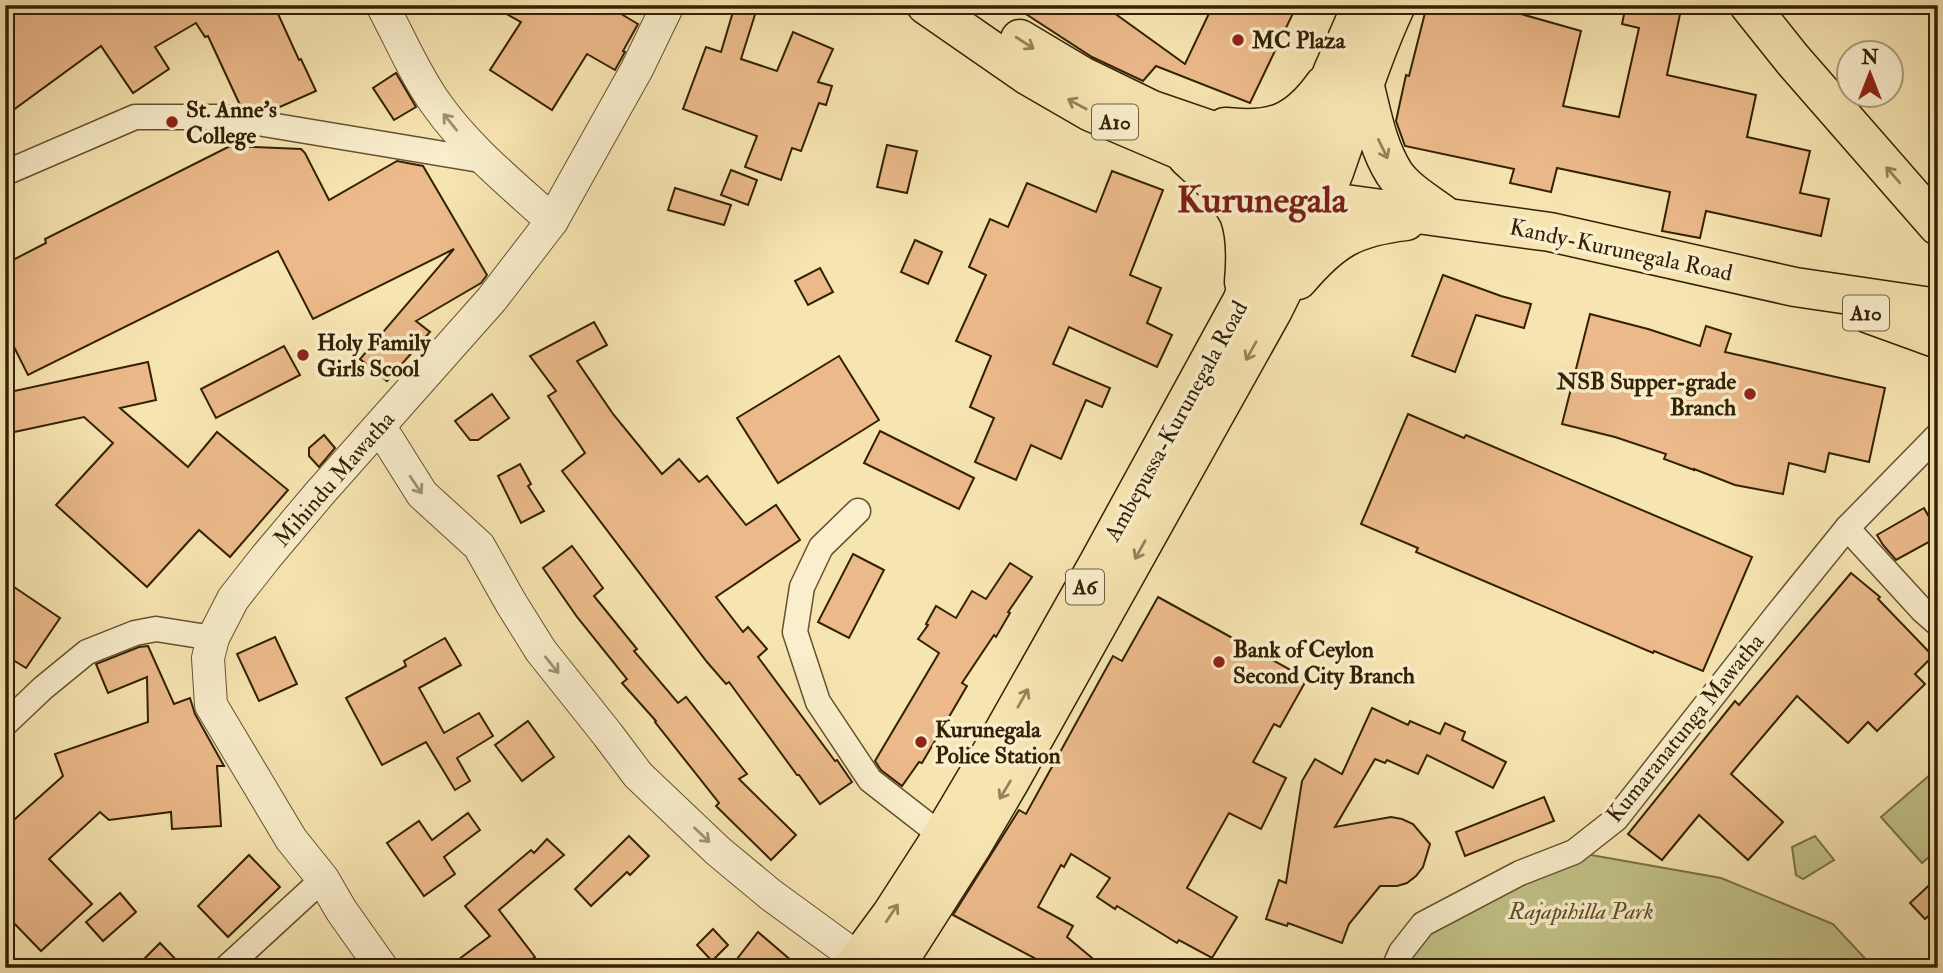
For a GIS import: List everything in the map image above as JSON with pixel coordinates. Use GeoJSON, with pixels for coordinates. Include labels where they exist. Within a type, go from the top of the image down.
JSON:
{"type":"FeatureCollection","features":[{"type":"Feature","properties":{"kind":"main road","name":"A10"},"geometry":{"type":"LineString","coordinates":[[926,5],[997,55],[1091,112],[1182,137],[1311,181]]}},
{"type":"Feature","properties":{"kind":"main road","name":"A10"},"geometry":{"type":"LineString","coordinates":[[968,5],[1044,55],[1152,110],[1182,137]]}},
{"type":"Feature","properties":{"kind":"main road","name":"A6"},"geometry":{"type":"LineString","coordinates":[[1311,181],[1349,77],[1362,5]]}},
{"type":"Feature","properties":{"kind":"main road","name":"A6"},"geometry":{"type":"LineString","coordinates":[[1349,77],[1396,5]]}},
{"type":"Feature","properties":{"kind":"main road"},"geometry":{"type":"LineString","coordinates":[[1749,5],[1793,60],[1938,226]]}},
{"type":"Feature","properties":{"kind":"main road"},"geometry":{"type":"LineString","coordinates":[[1349,77],[1395,174],[1409,189],[1447,218],[1363,228],[1338,240],[1258,306],[1246,265],[1245,245],[1238,214],[1182,137],[1237,128],[1278,125],[1293,118],[1349,77]]}},
{"type":"Feature","properties":{"kind":"main road","name":"Kandy-Kurunegala Road"},"geometry":{"type":"LineString","coordinates":[[1311,181],[1447,218],[1550,232],[1795,287],[1938,307]]}},
{"type":"Feature","properties":{"kind":"main road","name":"Ambepussa-Kurunegala Road"},"geometry":{"type":"LineString","coordinates":[[869,965],[966,855],[1010,780],[1258,306],[1311,181]]}},
{"type":"Feature","properties":{"kind":"main road","name":"Kandy-Kurunegala Road"},"geometry":{"type":"LineString","coordinates":[[1795,287],[1938,340]]}},
{"type":"Feature","properties":{"kind":"main road","name":"Ambepussa-Kurunegala Road"},"geometry":{"type":"LineString","coordinates":[[869,965],[891,915],[1000,738],[1098,564],[1258,306]]}},
{"type":"Feature","properties":{"kind":"street"},"geometry":{"type":"LineString","coordinates":[[382,5],[435,103],[457,131],[552,220]]}},
{"type":"Feature","properties":{"kind":"street","name":"Mihindu Mawatha"},"geometry":{"type":"LineString","coordinates":[[382,968],[341,910],[323,879],[292,839],[211,705],[208,658],[213,638],[233,599],[258,568],[319,494],[492,299],[552,220],[637,69],[668,5]]}},
{"type":"Feature","properties":{"kind":"street"},"geometry":{"type":"LineString","coordinates":[[5,173],[135,117],[222,117],[486,161]]}},
{"type":"Feature","properties":{"kind":"street"},"geometry":{"type":"LineString","coordinates":[[380,427],[422,494],[478,546],[541,651],[638,775],[718,851],[771,895],[869,965]]}},
{"type":"Feature","properties":{"kind":"street","name":"Kumaranatunga Mawatha"},"geometry":{"type":"LineString","coordinates":[[1394,968],[1401,952],[1423,924],[1520,873],[1574,852],[1616,819],[1847,528],[1938,435]]}},
{"type":"Feature","properties":{"kind":"street"},"geometry":{"type":"LineString","coordinates":[[858,511],[821,547],[802,587],[795,632],[818,702],[870,780],[942,836]]}},
{"type":"Feature","properties":{"kind":"street"},"geometry":{"type":"LineString","coordinates":[[1847,528],[1938,624]]}},
{"type":"Feature","properties":{"kind":"street"},"geometry":{"type":"LineString","coordinates":[[5,724],[87,652],[135,633],[156,629],[213,638]]}},
{"type":"Feature","properties":{"kind":"street"},"geometry":{"type":"LineString","coordinates":[[226,968],[323,879]]}},
{"type":"Feature","properties":{"kind":"green space"},"geometry":{"type":"Polygon","coordinates":[[[1938,768],[1938,849],[1922,863],[1881,817],[1938,768]]]}},
{"type":"Feature","properties":{"kind":"green space"},"geometry":{"type":"Polygon","coordinates":[[[1815,836],[1834,860],[1803,879],[1796,875],[1792,847],[1815,836]]]}},
{"type":"Feature","properties":{"kind":"green space","name":"Rajapihilla Park"},"geometry":{"type":"Polygon","coordinates":[[[1574,852],[1721,878],[1833,924],[1874,968],[1394,968],[1423,924],[1574,852]]]}},
{"type":"Feature","properties":{"kind":"building"},"geometry":{"type":"Polygon","coordinates":[[[5,5],[274,5],[316,91],[273,110],[240,105],[208,36],[205,37],[196,23],[155,47],[169,69],[133,93],[101,46],[5,116],[5,5]]]}},
{"type":"Feature","properties":{"kind":"building"},"geometry":{"type":"Polygon","coordinates":[[[490,5],[606,5],[638,24],[615,70],[587,54],[552,110],[490,70],[521,22],[490,5]]]}},
{"type":"Feature","properties":{"kind":"building"},"geometry":{"type":"Polygon","coordinates":[[[735,5],[758,5],[741,59],[777,71],[793,32],[833,49],[818,82],[832,86],[826,105],[819,103],[801,151],[792,148],[781,180],[745,167],[757,136],[683,109],[706,47],[721,52],[735,5]]]}},
{"type":"Feature","properties":{"kind":"building"},"geometry":{"type":"Polygon","coordinates":[[[1012,5],[1103,5],[1185,64],[1213,5],[1297,5],[1250,103],[1156,66],[1143,81],[1092,57],[1012,5]]]}},
{"type":"Feature","properties":{"kind":"building"},"geometry":{"type":"Polygon","coordinates":[[[1427,5],[1489,5],[1581,31],[1563,106],[1619,117],[1639,28],[1622,24],[1626,5],[1682,5],[1667,75],[1756,95],[1747,137],[1810,151],[1800,193],[1829,199],[1821,236],[1706,211],[1700,238],[1662,231],[1670,192],[1557,168],[1551,192],[1510,183],[1514,169],[1405,146],[1396,121],[1406,75],[1409,76],[1427,5]]]}},
{"type":"Feature","properties":{"kind":"building"},"geometry":{"type":"Polygon","coordinates":[[[396,73],[416,107],[394,120],[373,88],[396,73]]]}},
{"type":"Feature","properties":{"kind":"building"},"geometry":{"type":"Polygon","coordinates":[[[887,145],[917,151],[907,193],[877,187],[887,145]]]}},
{"type":"Feature","properties":{"kind":"building"},"geometry":{"type":"Polygon","coordinates":[[[230,146],[301,149],[329,200],[397,161],[423,166],[487,275],[481,283],[416,321],[430,332],[387,381],[360,359],[454,249],[313,319],[278,251],[28,375],[5,329],[5,264],[46,243],[45,239],[230,146]]]}},
{"type":"Feature","properties":{"kind":"building"},"geometry":{"type":"Polygon","coordinates":[[[731,170],[757,180],[748,205],[721,195],[731,170]]]}},
{"type":"Feature","properties":{"kind":"building"},"geometry":{"type":"Polygon","coordinates":[[[1112,171],[1163,190],[1130,275],[1161,288],[1147,323],[1172,335],[1157,367],[1069,327],[1053,364],[1110,388],[1102,407],[1086,400],[1061,459],[1031,445],[1016,480],[975,462],[994,418],[970,407],[991,356],[956,341],[986,275],[969,267],[990,219],[1008,227],[1027,183],[1096,212],[1112,171]]]}},
{"type":"Feature","properties":{"kind":"building"},"geometry":{"type":"Polygon","coordinates":[[[675,188],[731,205],[724,225],[668,210],[675,188]]]}},
{"type":"Feature","properties":{"kind":"building"},"geometry":{"type":"Polygon","coordinates":[[[915,240],[942,252],[928,284],[901,272],[915,240]]]}},
{"type":"Feature","properties":{"kind":"building"},"geometry":{"type":"Polygon","coordinates":[[[820,268],[833,292],[808,305],[795,281],[820,268]]]}},
{"type":"Feature","properties":{"kind":"building"},"geometry":{"type":"Polygon","coordinates":[[[1443,275],[1531,304],[1524,328],[1476,315],[1455,372],[1412,356],[1443,275]]]}},
{"type":"Feature","properties":{"kind":"building"},"geometry":{"type":"Polygon","coordinates":[[[1590,314],[1700,346],[1706,326],[1731,334],[1725,352],[1885,388],[1869,462],[1829,453],[1825,472],[1789,463],[1783,494],[1735,485],[1664,459],[1666,454],[1615,437],[1562,424],[1590,314]]]}},
{"type":"Feature","properties":{"kind":"building"},"geometry":{"type":"Polygon","coordinates":[[[594,322],[607,345],[577,361],[613,414],[662,474],[679,459],[699,482],[707,476],[746,525],[776,505],[800,540],[716,597],[743,632],[748,627],[767,649],[758,657],[852,782],[820,804],[729,682],[726,684],[707,662],[562,471],[585,453],[548,396],[556,391],[530,356],[594,322]]]}},
{"type":"Feature","properties":{"kind":"building"},"geometry":{"type":"Polygon","coordinates":[[[284,346],[300,375],[216,418],[201,389],[284,346]]]}},
{"type":"Feature","properties":{"kind":"building"},"geometry":{"type":"Polygon","coordinates":[[[839,356],[879,420],[778,483],[737,418],[839,356]]]}},
{"type":"Feature","properties":{"kind":"building"},"geometry":{"type":"Polygon","coordinates":[[[148,362],[156,400],[120,408],[188,467],[217,432],[288,490],[230,557],[199,530],[147,587],[56,505],[113,443],[84,417],[5,434],[5,393],[148,362]]]}},
{"type":"Feature","properties":{"kind":"building"},"geometry":{"type":"Polygon","coordinates":[[[492,394],[509,418],[478,440],[470,440],[455,421],[492,394]]]}},
{"type":"Feature","properties":{"kind":"building"},"geometry":{"type":"Polygon","coordinates":[[[1408,414],[1464,438],[1466,435],[1752,557],[1703,671],[1654,651],[1653,653],[1416,552],[1418,548],[1361,524],[1408,414]]]}},
{"type":"Feature","properties":{"kind":"building"},"geometry":{"type":"Polygon","coordinates":[[[880,431],[974,478],[959,509],[864,463],[880,431]]]}},
{"type":"Feature","properties":{"kind":"building"},"geometry":{"type":"Polygon","coordinates":[[[324,435],[335,448],[319,467],[309,456],[309,448],[324,435]]]}},
{"type":"Feature","properties":{"kind":"building"},"geometry":{"type":"Polygon","coordinates":[[[520,464],[531,484],[528,486],[544,511],[521,523],[498,476],[520,464]]]}},
{"type":"Feature","properties":{"kind":"building"},"geometry":{"type":"Polygon","coordinates":[[[1924,508],[1938,537],[1896,560],[1877,535],[1924,508]]]}},
{"type":"Feature","properties":{"kind":"building"},"geometry":{"type":"Polygon","coordinates":[[[572,546],[603,588],[594,596],[637,649],[634,651],[678,703],[686,697],[747,774],[739,779],[796,835],[771,860],[716,806],[719,803],[656,721],[622,683],[627,679],[577,617],[543,568],[572,546]]]}},
{"type":"Feature","properties":{"kind":"building"},"geometry":{"type":"Polygon","coordinates":[[[853,554],[884,570],[849,638],[818,622],[853,554]]]}},
{"type":"Feature","properties":{"kind":"building"},"geometry":{"type":"Polygon","coordinates":[[[1010,563],[1032,577],[1008,612],[1010,613],[996,637],[994,635],[962,683],[967,686],[922,763],[919,762],[902,786],[881,770],[875,761],[939,653],[918,639],[936,606],[956,618],[972,591],[986,599],[1010,563]]]}},
{"type":"Feature","properties":{"kind":"building"},"geometry":{"type":"Polygon","coordinates":[[[1851,573],[1880,597],[1878,599],[1933,656],[1915,674],[1925,684],[1877,731],[1868,722],[1848,743],[1797,696],[1731,774],[1783,822],[1748,860],[1699,815],[1662,860],[1628,834],[1735,701],[1739,705],[1851,573]]]}},
{"type":"Feature","properties":{"kind":"building"},"geometry":{"type":"Polygon","coordinates":[[[5,581],[60,618],[26,668],[5,655],[5,581]]]}},
{"type":"Feature","properties":{"kind":"building"},"geometry":{"type":"Polygon","coordinates":[[[1158,597],[1307,679],[1280,727],[1274,724],[1253,762],[1286,778],[1261,829],[1229,813],[1187,888],[1237,917],[1212,958],[1179,940],[1177,943],[1117,906],[1115,909],[1097,897],[1110,878],[1071,854],[1064,867],[1061,865],[1038,907],[1073,926],[1067,937],[1104,968],[1053,968],[953,915],[1019,810],[1026,814],[1113,656],[1122,661],[1158,597]]]}},
{"type":"Feature","properties":{"kind":"building"},"geometry":{"type":"Polygon","coordinates":[[[275,637],[297,684],[259,701],[237,654],[275,637]]]}},
{"type":"Feature","properties":{"kind":"building"},"geometry":{"type":"Polygon","coordinates":[[[445,638],[461,665],[419,688],[444,733],[479,713],[493,736],[457,758],[470,781],[455,790],[426,742],[382,765],[346,698],[406,666],[404,661],[445,638]]]}},
{"type":"Feature","properties":{"kind":"building"},"geometry":{"type":"Polygon","coordinates":[[[148,646],[174,704],[190,698],[195,714],[224,766],[217,766],[221,826],[172,829],[171,812],[109,820],[100,812],[49,859],[92,904],[41,951],[6,915],[14,907],[5,898],[5,828],[63,776],[55,754],[148,722],[147,677],[108,693],[96,664],[148,646]]]}},
{"type":"Feature","properties":{"kind":"building"},"geometry":{"type":"Polygon","coordinates":[[[1372,708],[1408,725],[1410,721],[1440,734],[1445,723],[1465,732],[1462,740],[1506,762],[1493,788],[1427,755],[1418,774],[1387,760],[1385,763],[1375,759],[1335,827],[1391,817],[1413,824],[1430,844],[1423,867],[1416,876],[1397,886],[1380,886],[1349,924],[1342,943],[1288,923],[1287,926],[1266,919],[1279,880],[1286,883],[1302,781],[1315,759],[1342,774],[1372,708]]]}},
{"type":"Feature","properties":{"kind":"building"},"geometry":{"type":"Polygon","coordinates":[[[528,721],[554,757],[522,781],[495,745],[528,721]]]}},
{"type":"Feature","properties":{"kind":"building"},"geometry":{"type":"Polygon","coordinates":[[[1544,797],[1554,821],[1465,856],[1456,832],[1544,797]]]}},
{"type":"Feature","properties":{"kind":"building"},"geometry":{"type":"Polygon","coordinates":[[[468,813],[480,830],[444,857],[455,874],[424,896],[387,843],[419,821],[432,840],[468,813]]]}},
{"type":"Feature","properties":{"kind":"building"},"geometry":{"type":"Polygon","coordinates":[[[629,836],[649,856],[630,875],[627,872],[591,906],[575,889],[629,836]]]}},
{"type":"Feature","properties":{"kind":"building"},"geometry":{"type":"Polygon","coordinates":[[[547,839],[564,855],[499,910],[535,957],[521,968],[447,968],[490,936],[465,906],[531,850],[534,853],[547,839]]]}},
{"type":"Feature","properties":{"kind":"building"},"geometry":{"type":"Polygon","coordinates":[[[249,855],[280,887],[228,937],[198,906],[249,855]]]}},
{"type":"Feature","properties":{"kind":"building"},"geometry":{"type":"Polygon","coordinates":[[[1938,877],[1938,907],[1925,919],[1910,903],[1938,877]]]}},
{"type":"Feature","properties":{"kind":"building"},"geometry":{"type":"Polygon","coordinates":[[[120,893],[136,912],[103,941],[86,922],[120,893]]]}},
{"type":"Feature","properties":{"kind":"building"},"geometry":{"type":"Polygon","coordinates":[[[713,929],[728,945],[712,961],[697,945],[713,929]]]}},
{"type":"Feature","properties":{"kind":"building"},"geometry":{"type":"Polygon","coordinates":[[[758,932],[800,968],[730,968],[758,932]]]}},
{"type":"Feature","properties":{"kind":"building"},"geometry":{"type":"Polygon","coordinates":[[[160,943],[184,968],[135,968],[160,943]]]}},
{"type":"Feature","properties":{"kind":"place","name":"MC Plaza"},"geometry":{"type":"Point","coordinates":[1238,40]}},
{"type":"Feature","properties":{"kind":"place","name":"St. Anne's College"},"geometry":{"type":"Point","coordinates":[172,122]}},
{"type":"Feature","properties":{"kind":"place","name":"Holy Family Girls Scool"},"geometry":{"type":"Point","coordinates":[303,355]}},
{"type":"Feature","properties":{"kind":"place","name":"NSB Supper-grade Branch"},"geometry":{"type":"Point","coordinates":[1750,394]}},
{"type":"Feature","properties":{"kind":"place","name":"Bank of Ceylon Second City Branch"},"geometry":{"type":"Point","coordinates":[1219,662]}},
{"type":"Feature","properties":{"kind":"place","name":"Kurunegala Police Station"},"geometry":{"type":"Point","coordinates":[921,742]}},
{"type":"Feature","properties":{"kind":"district","name":"Kurunegala"},"geometry":{"type":"Point","coordinates":[1262,200]}}]}
